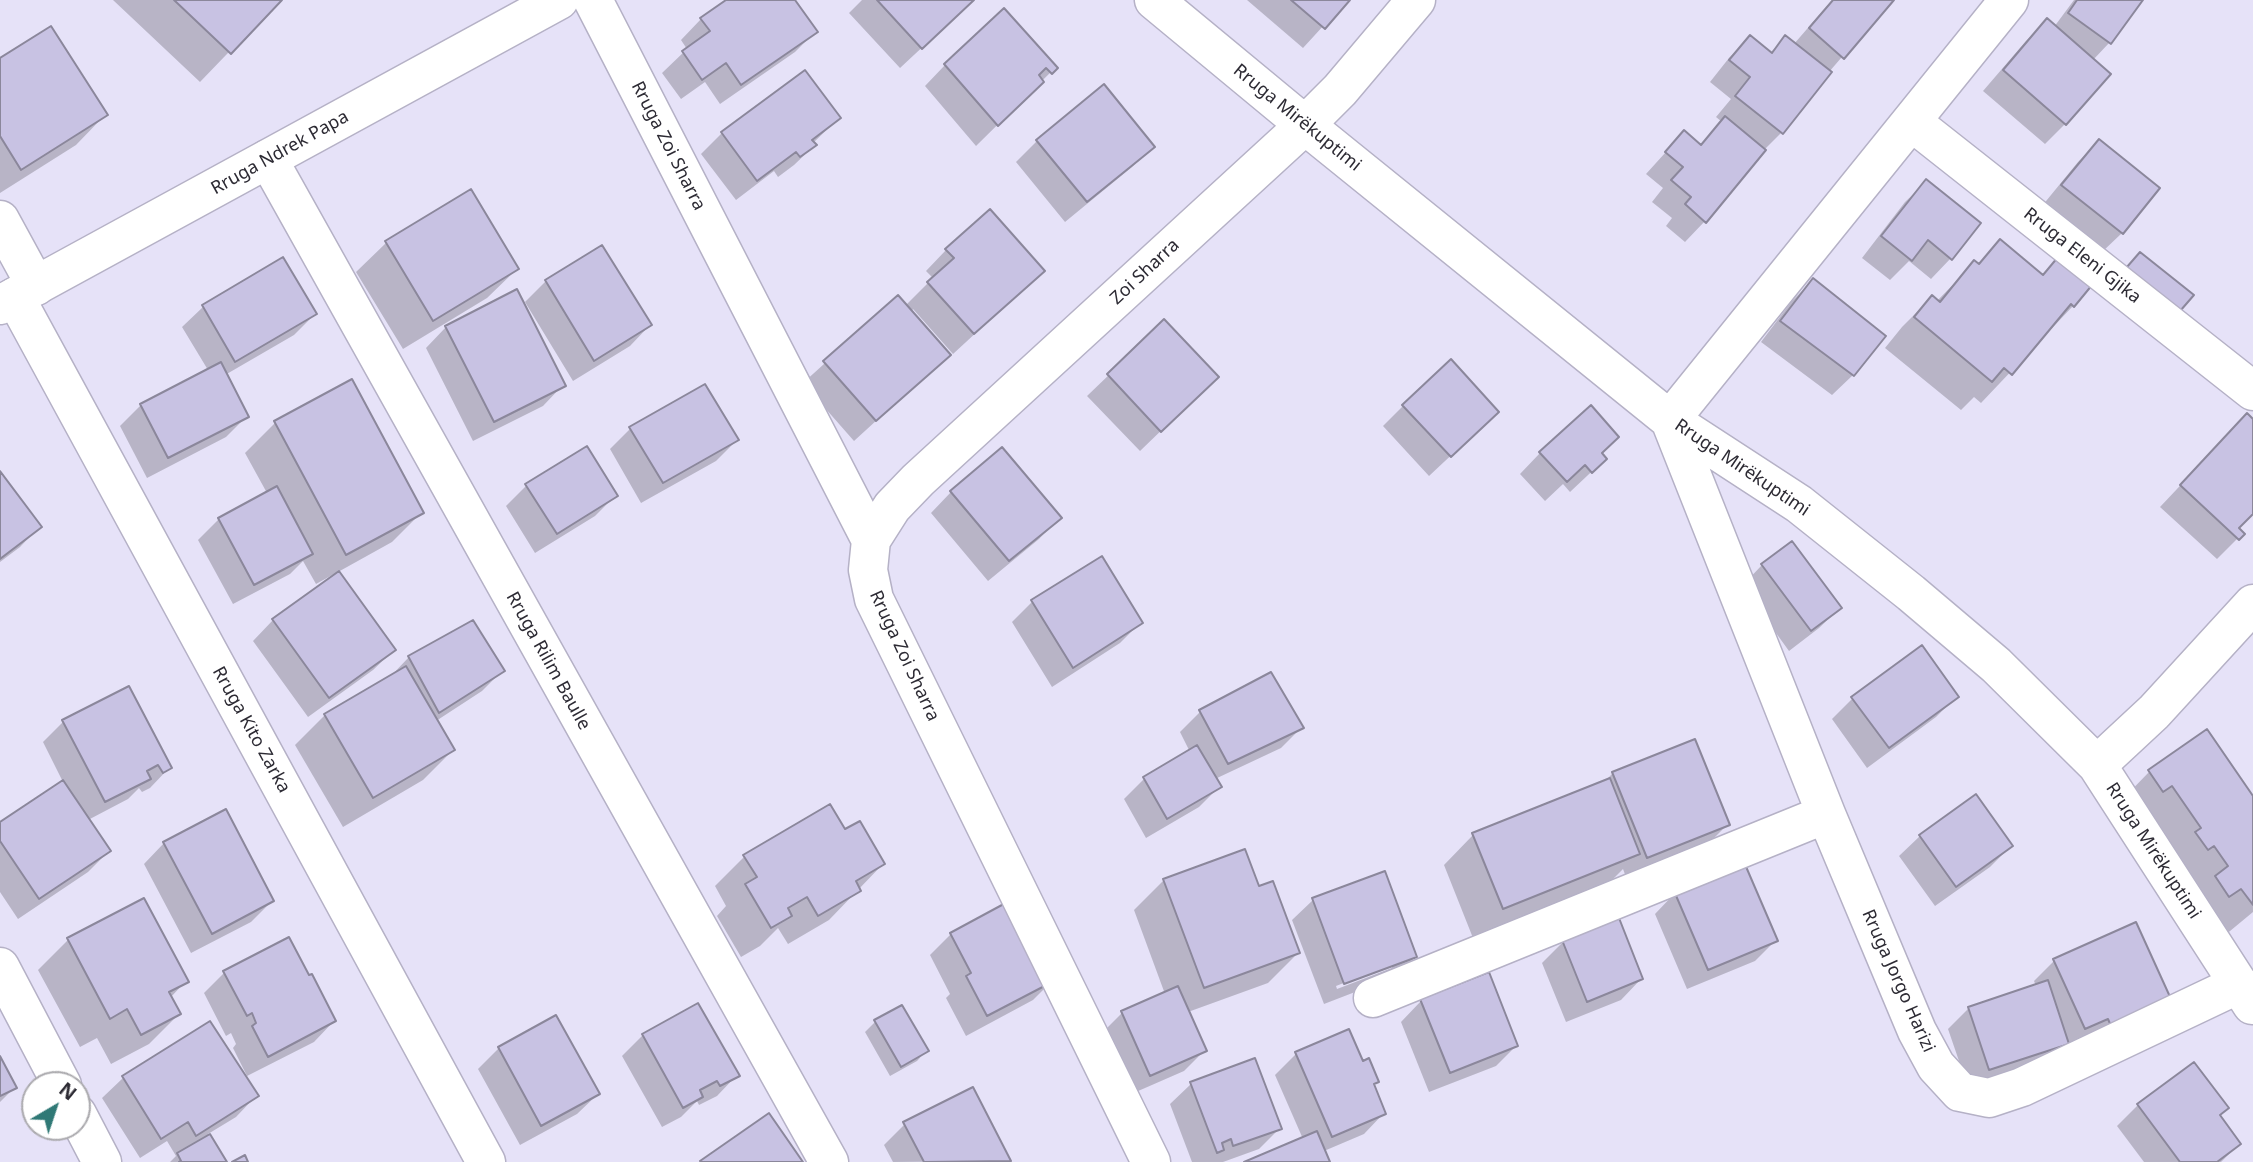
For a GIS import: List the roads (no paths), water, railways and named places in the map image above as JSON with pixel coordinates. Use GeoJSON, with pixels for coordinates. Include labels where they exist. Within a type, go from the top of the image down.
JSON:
{"type":"FeatureCollection","features":[{"type":"Feature","properties":{"kind":"street","name":"Rruga Ndrek Papa"},"geometry":{"type":"LineString","coordinates":[[17,296],[559,0]]}},
{"type":"Feature","properties":{"kind":"street","name":"Rruga Zoi Sharra"},"geometry":{"type":"LineString","coordinates":[[593,0],[871,540],[869,570],[874,599],[1150,1162]]}},
{"type":"Feature","properties":{"kind":"street","name":"Rruga Mirëkuptimi"},"geometry":{"type":"LineString","coordinates":[[1154,0],[1670,420],[1799,504],[1996,665],[2097,765],[2246,996]]}},
{"type":"Feature","properties":{"kind":"street","name":"Zoi Sharra"},"geometry":{"type":"LineString","coordinates":[[871,540],[892,507],[918,480],[1305,125],[1340,90],[1416,0]]}},
{"type":"Feature","properties":{"kind":"street"},"geometry":{"type":"LineString","coordinates":[[1670,420],[2009,0]]}},
{"type":"Feature","properties":{"kind":"street","name":"Rruga Eleni Gjika"},"geometry":{"type":"LineString","coordinates":[[1912,122],[2253,391]]}},
{"type":"Feature","properties":{"kind":"street","name":"Rruga Rilim Baulle"},"geometry":{"type":"LineString","coordinates":[[268,159],[829,1162]]}},
{"type":"Feature","properties":{"kind":"street","name":"Rruga Kito Zarka"},"geometry":{"type":"LineString","coordinates":[[0,220],[17,296],[486,1162]]}},
{"type":"Feature","properties":{"kind":"street","name":"Rruga Jorgo Harizi"},"geometry":{"type":"LineString","coordinates":[[1670,420],[1826,814],[1917,1031],[1936,1066],[1960,1092],[1989,1098],[2022,1087],[2246,996]]}},
{"type":"Feature","properties":{"kind":"street"},"geometry":{"type":"LineString","coordinates":[[2097,765],[2154,712],[2253,604]]}},
{"type":"Feature","properties":{"kind":"street"},"geometry":{"type":"LineString","coordinates":[[1373,998],[1826,814]]}},
{"type":"Feature","properties":{"kind":"street"},"geometry":{"type":"LineString","coordinates":[[0,967],[55,1071]]}},
{"type":"Feature","properties":{"kind":"street"},"geometry":{"type":"LineString","coordinates":[[91,1141],[102,1162]]}}]}
